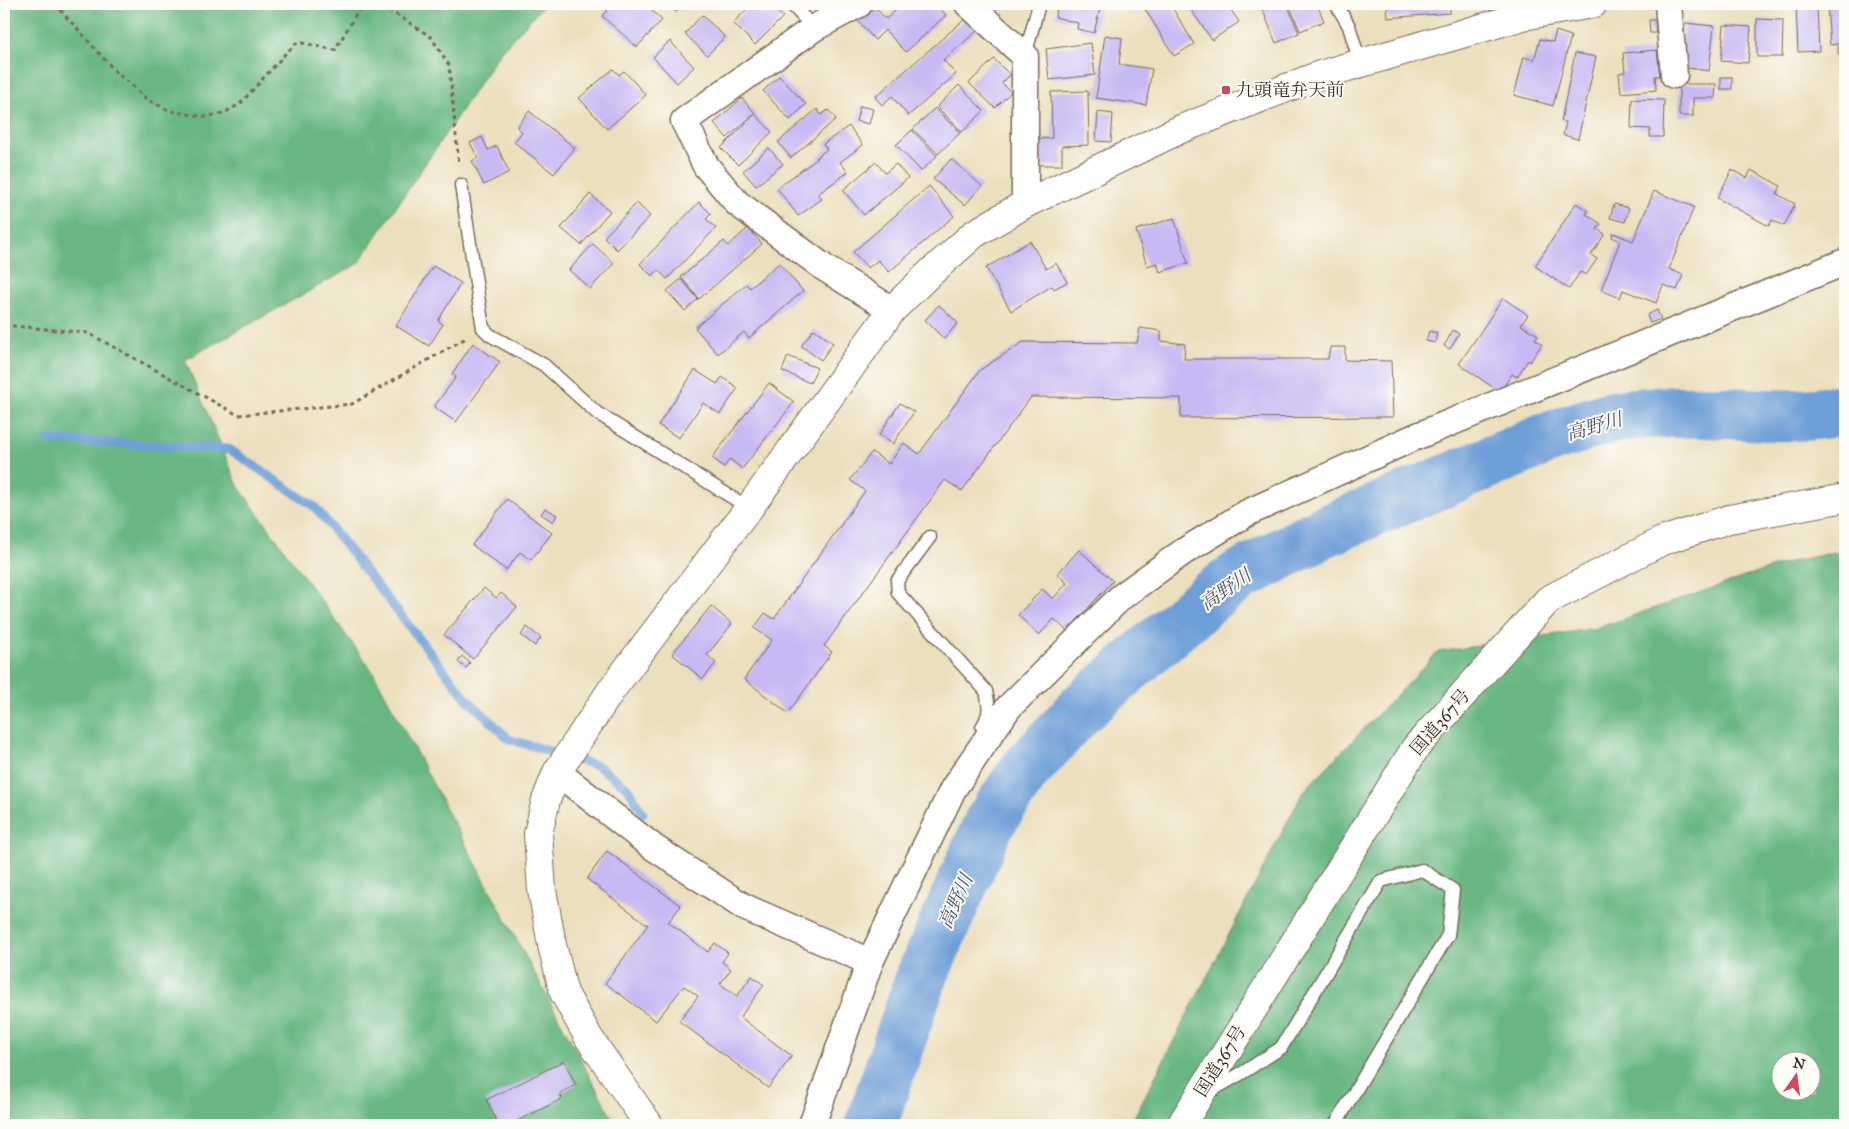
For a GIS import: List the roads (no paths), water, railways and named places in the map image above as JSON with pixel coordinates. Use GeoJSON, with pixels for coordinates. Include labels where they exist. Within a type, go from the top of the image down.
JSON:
{"type":"FeatureCollection","features":[{"type":"Feature","properties":{"kind":"main road"},"geometry":{"type":"LineString","coordinates":[[649,1125],[589,1038],[564,993],[552,945],[542,890],[538,834],[546,800],[557,772],[612,689],[749,508],[892,310],[974,234],[1026,204],[1181,128],[1320,75],[1523,16],[1593,4]]}},
{"type":"Feature","properties":{"kind":"main road","name":"国道367号"},"geometry":{"type":"LineString","coordinates":[[1181,1125],[1416,747],[1548,600],[1662,541],[1729,519],[1845,498]]}},
{"type":"Feature","properties":{"kind":"street"},"geometry":{"type":"LineString","coordinates":[[859,4],[814,28],[684,121],[706,166],[738,203],[826,269],[892,310]]}},
{"type":"Feature","properties":{"kind":"street"},"geometry":{"type":"LineString","coordinates":[[968,4],[1026,56],[1026,204]]}},
{"type":"Feature","properties":{"kind":"street"},"geometry":{"type":"LineString","coordinates":[[1668,4],[1674,74]]}},
{"type":"Feature","properties":{"kind":"street"},"geometry":{"type":"LineString","coordinates":[[812,1125],[870,962],[953,789],[1008,708],[1121,597],[1183,552],[1247,514],[1415,437],[1845,262]]}},
{"type":"Feature","properties":{"kind":"street"},"geometry":{"type":"LineString","coordinates":[[557,772],[652,847],[744,907],[870,962]]}},
{"type":"Feature","properties":{"kind":"lane"},"geometry":{"type":"LineString","coordinates":[[791,4],[814,28]]}},
{"type":"Feature","properties":{"kind":"lane"},"geometry":{"type":"LineString","coordinates":[[1026,56],[1039,4]]}},
{"type":"Feature","properties":{"kind":"lane"},"geometry":{"type":"LineString","coordinates":[[1336,4],[1349,26],[1360,63]]}},
{"type":"Feature","properties":{"kind":"lane"},"geometry":{"type":"LineString","coordinates":[[461,185],[483,328],[490,335],[544,365],[597,413],[749,508]]}},
{"type":"Feature","properties":{"kind":"lane"},"geometry":{"type":"LineString","coordinates":[[930,537],[897,581],[898,593],[986,691],[989,703],[989,717],[955,768],[953,789]]}},
{"type":"Feature","properties":{"kind":"lane"},"geometry":{"type":"LineString","coordinates":[[1198,1098],[1281,1048],[1381,881],[1422,870],[1453,890],[1448,935],[1335,1125]]}},
{"type":"Feature","properties":{"kind":"waterway","name":"高野川"},"geometry":{"type":"LineString","coordinates":[[871,1125],[921,978],[989,823],[1026,769],[1083,707],[1211,596],[1239,576],[1323,532],[1543,440],[1604,419],[1641,413],[1692,412],[1802,415],[1845,409]]}},
{"type":"Feature","properties":{"kind":"waterway"},"geometry":{"type":"LineString","coordinates":[[48,440],[229,449],[315,507],[467,699],[509,739],[598,766],[628,788],[643,813]]}},
{"type":"Feature","properties":{"kind":"place","name":"九頭竜弁天前"},"geometry":{"type":"Point","coordinates":[1226,90]}}]}
